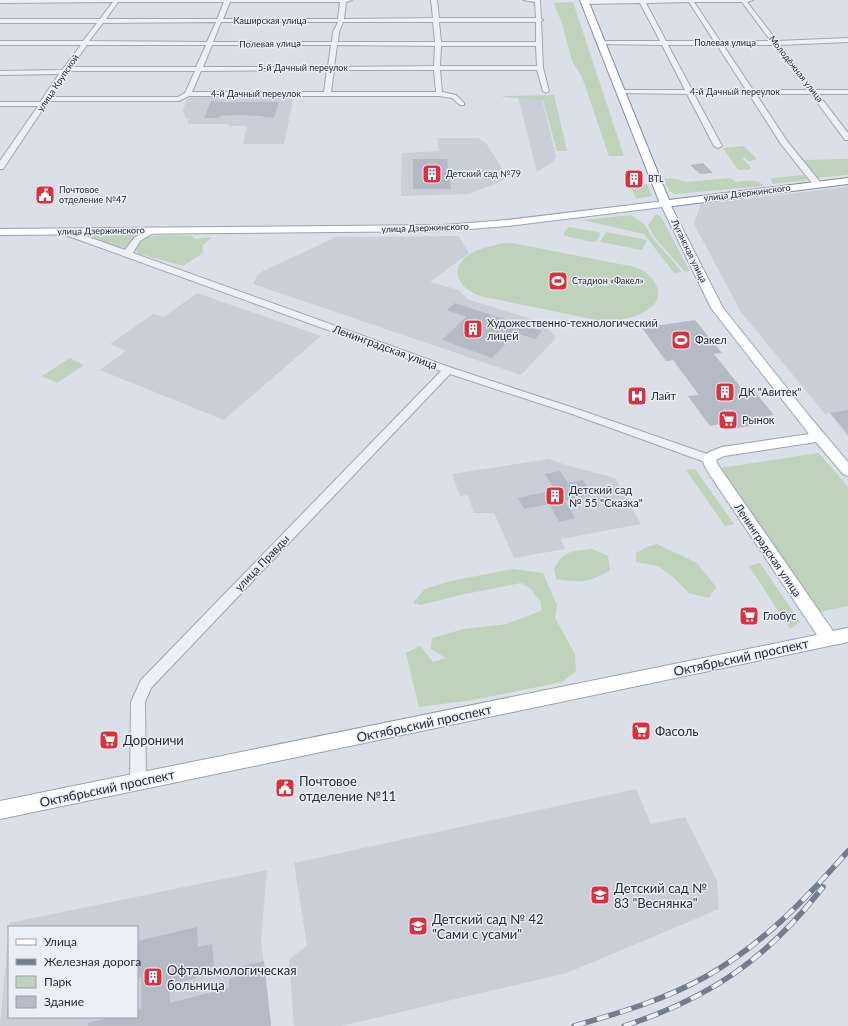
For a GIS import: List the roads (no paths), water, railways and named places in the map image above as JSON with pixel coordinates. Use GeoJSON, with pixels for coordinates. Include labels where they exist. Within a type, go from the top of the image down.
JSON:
{"type":"FeatureCollection","features":[{"type":"Feature","properties":{"kind":"highway","name":"Луганская улица"},"geometry":{"type":"LineString","coordinates":[[585,1],[666,204]]}},
{"type":"Feature","properties":{"kind":"highway","name":"улица Дзержинского"},"geometry":{"type":"LineString","coordinates":[[666,204],[848,181]]}},
{"type":"Feature","properties":{"kind":"main road","name":"улица Дзержинского"},"geometry":{"type":"LineString","coordinates":[[0,232],[444,228],[506,223],[666,204]]}},
{"type":"Feature","properties":{"kind":"main road","name":"Луганская улица"},"geometry":{"type":"LineString","coordinates":[[666,204],[717,308],[848,471]]}},
{"type":"Feature","properties":{"kind":"main road"},"geometry":{"type":"LineString","coordinates":[[710,459],[714,455],[722,452],[819,436]]}},
{"type":"Feature","properties":{"kind":"main road","name":"Ленинградская улица"},"geometry":{"type":"LineString","coordinates":[[710,459],[711,466],[829,639]]}},
{"type":"Feature","properties":{"kind":"main road","name":"Октябрьский проспект"},"geometry":{"type":"LineString","coordinates":[[0,810],[848,635]]}},
{"type":"Feature","properties":{"kind":"street","name":"улица Крупской"},"geometry":{"type":"LineString","coordinates":[[0,167],[65,71],[116,0]]}},
{"type":"Feature","properties":{"kind":"street"},"geometry":{"type":"LineString","coordinates":[[188,94],[228,0]]}},
{"type":"Feature","properties":{"kind":"street"},"geometry":{"type":"LineString","coordinates":[[327,94],[334,43],[336,32],[341,21],[343,0]]}},
{"type":"Feature","properties":{"kind":"street"},"geometry":{"type":"LineString","coordinates":[[0,1],[349,0]]}},
{"type":"Feature","properties":{"kind":"street"},"geometry":{"type":"LineString","coordinates":[[434,0],[438,43],[437,68],[439,94]]}},
{"type":"Feature","properties":{"kind":"street"},"geometry":{"type":"LineString","coordinates":[[526,0],[538,1],[540,20],[540,68],[546,91]]}},
{"type":"Feature","properties":{"kind":"street"},"geometry":{"type":"LineString","coordinates":[[690,0],[784,142],[818,185]]}},
{"type":"Feature","properties":{"kind":"street","name":"Молодёжная улица"},"geometry":{"type":"LineString","coordinates":[[743,0],[848,138]]}},
{"type":"Feature","properties":{"kind":"street"},"geometry":{"type":"LineString","coordinates":[[585,1],[752,0]]}},
{"type":"Feature","properties":{"kind":"street"},"geometry":{"type":"LineString","coordinates":[[642,1],[663,44],[718,146]]}},
{"type":"Feature","properties":{"kind":"street","name":"Каширская улица"},"geometry":{"type":"LineString","coordinates":[[0,21],[540,20]]}},
{"type":"Feature","properties":{"kind":"street","name":"Полевая улица"},"geometry":{"type":"LineString","coordinates":[[601,43],[775,43],[848,40]]}},
{"type":"Feature","properties":{"kind":"street","name":"Полевая улица"},"geometry":{"type":"LineString","coordinates":[[0,43],[540,44]]}},
{"type":"Feature","properties":{"kind":"street","name":"5-й Дачный переулок"},"geometry":{"type":"LineString","coordinates":[[0,73],[198,69],[540,68]]}},
{"type":"Feature","properties":{"kind":"street","name":"4-й Дачный переулок"},"geometry":{"type":"LineString","coordinates":[[621,92],[848,92]]}},
{"type":"Feature","properties":{"kind":"street","name":"4-й Дачный переулок"},"geometry":{"type":"LineString","coordinates":[[0,104],[45,101],[179,99],[188,94],[439,94],[454,96],[462,104]]}},
{"type":"Feature","properties":{"kind":"street"},"geometry":{"type":"LineString","coordinates":[[128,254],[132,244],[137,238],[152,230]]}},
{"type":"Feature","properties":{"kind":"street","name":"Ленинградская улица"},"geometry":{"type":"LineString","coordinates":[[63,231],[448,370],[576,412],[710,459]]}},
{"type":"Feature","properties":{"kind":"street","name":"улица Правды"},"geometry":{"type":"LineString","coordinates":[[138,782],[138,702],[146,684],[448,370]]}},
{"type":"Feature","properties":{"kind":"railway"},"geometry":{"type":"LineString","coordinates":[[574,1026],[624,1011],[674,993],[726,965],[782,920],[816,887],[848,851]]}},
{"type":"Feature","properties":{"kind":"railway"},"geometry":{"type":"LineString","coordinates":[[624,1026],[684,1003],[735,973],[780,935],[823,887]]}},
{"type":"Feature","properties":{"kind":"place","name":"Детский сад №79"},"geometry":{"type":"Point","coordinates":[432,174]}},
{"type":"Feature","properties":{"kind":"place","name":"BTL"},"geometry":{"type":"Point","coordinates":[634,179]}},
{"type":"Feature","properties":{"kind":"place","name":"Почтовое отделение №47"},"geometry":{"type":"Point","coordinates":[45,195]}},
{"type":"Feature","properties":{"kind":"place","name":"Стадион «Факел»"},"geometry":{"type":"Point","coordinates":[558,281]}},
{"type":"Feature","properties":{"kind":"place","name":"Художественно-технологический лицей"},"geometry":{"type":"Point","coordinates":[473,329]}},
{"type":"Feature","properties":{"kind":"place","name":"Факел"},"geometry":{"type":"Point","coordinates":[681,340]}},
{"type":"Feature","properties":{"kind":"place","name":"ДК \"Авитек\""},"geometry":{"type":"Point","coordinates":[725,392]}},
{"type":"Feature","properties":{"kind":"place","name":"Лайт"},"geometry":{"type":"Point","coordinates":[637,396]}},
{"type":"Feature","properties":{"kind":"place","name":"Рынок"},"geometry":{"type":"Point","coordinates":[728,420]}},
{"type":"Feature","properties":{"kind":"place","name":"Детский сад № 55 \"Сказка\""},"geometry":{"type":"Point","coordinates":[555,496]}},
{"type":"Feature","properties":{"kind":"place","name":"Глобус"},"geometry":{"type":"Point","coordinates":[749,616]}},
{"type":"Feature","properties":{"kind":"place","name":"Фасоль"},"geometry":{"type":"Point","coordinates":[641,731]}},
{"type":"Feature","properties":{"kind":"place","name":"Дороничи"},"geometry":{"type":"Point","coordinates":[109,740]}},
{"type":"Feature","properties":{"kind":"place","name":"Почтовое отделение №11"},"geometry":{"type":"Point","coordinates":[285,788]}},
{"type":"Feature","properties":{"kind":"place","name":"Детский сад № 83 \"Веснянка\""},"geometry":{"type":"Point","coordinates":[600,895]}},
{"type":"Feature","properties":{"kind":"place","name":"Детский сад № 42 \"Сами с усами\""},"geometry":{"type":"Point","coordinates":[418,926]}},
{"type":"Feature","properties":{"kind":"place","name":"Офтальмологическая больница"},"geometry":{"type":"Point","coordinates":[153,977]}}]}
